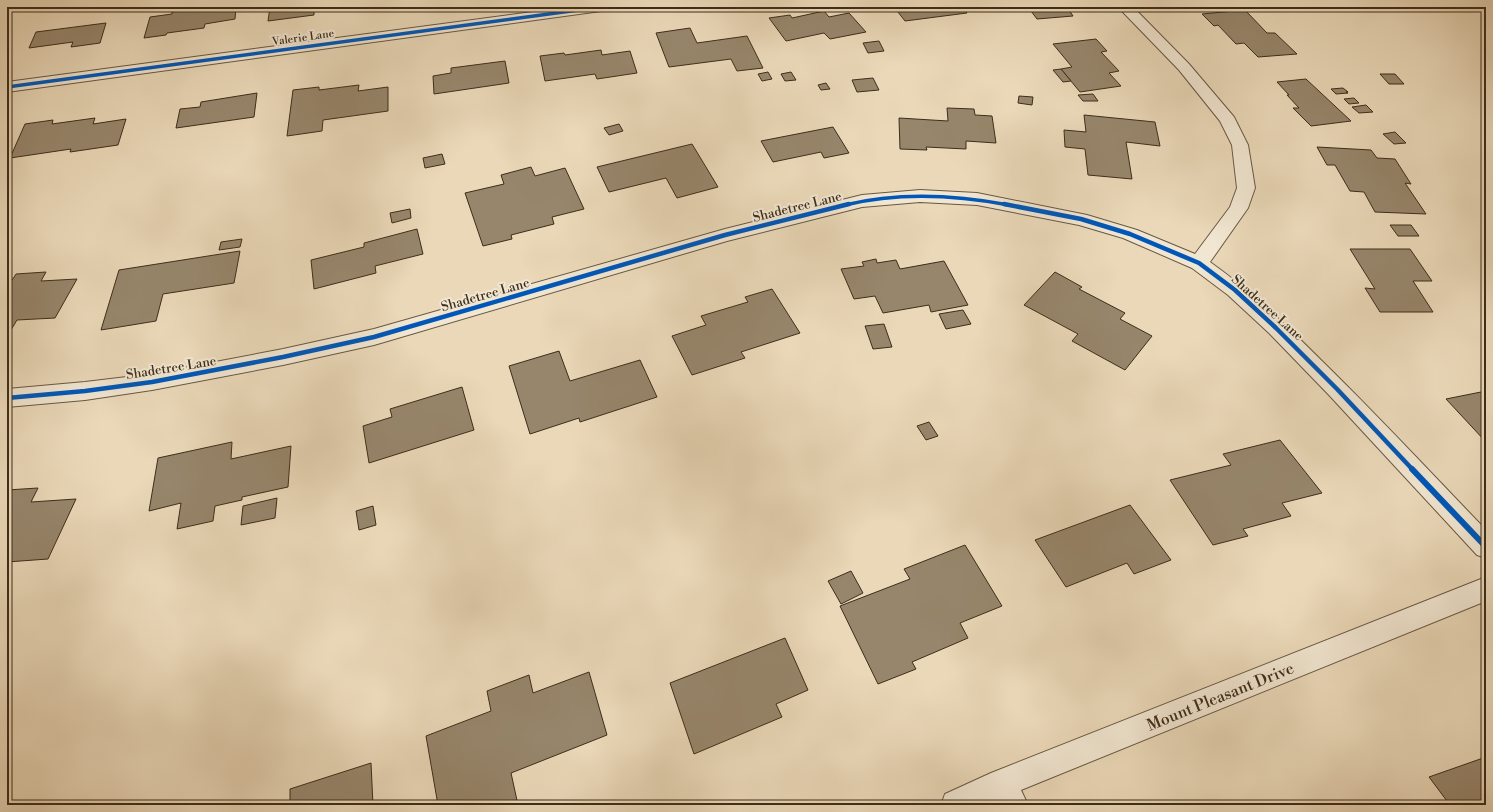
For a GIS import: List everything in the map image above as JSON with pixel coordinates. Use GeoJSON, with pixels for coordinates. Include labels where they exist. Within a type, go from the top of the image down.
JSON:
{"type":"FeatureCollection","features":[{"type":"Feature","properties":{"kind":"street","name":"Valerie Lane"},"geometry":{"type":"LineString","coordinates":[[7,87],[601,7]]}},
{"type":"Feature","properties":{"kind":"street"},"geometry":{"type":"LineString","coordinates":[[1125,7],[1184,67],[1228,120],[1240,145],[1246,188],[1242,201],[1224,230],[1199,263]]}},
{"type":"Feature","properties":{"kind":"street","name":"Shadetree Lane"},"geometry":{"type":"LineString","coordinates":[[7,398],[85,391],[152,382],[282,358],[374,337],[725,235],[862,201],[920,196],[976,199],[1082,219],[1130,234],[1199,263],[1235,290],[1276,328],[1337,389],[1486,547]]}},
{"type":"Feature","properties":{"kind":"street","name":"Mount Pleasant Drive"},"geometry":{"type":"LineString","coordinates":[[956,805],[1007,794],[1486,589]]}},
{"type":"Feature","properties":{"kind":"building"},"geometry":{"type":"Polygon","coordinates":[[[194,7],[236,7],[235,19],[205,24],[204,28],[144,38],[150,17],[194,9],[194,7]]]}},
{"type":"Feature","properties":{"kind":"building"},"geometry":{"type":"Polygon","coordinates":[[[270,7],[346,7],[314,11],[314,15],[268,21],[270,7]]]}},
{"type":"Feature","properties":{"kind":"building"},"geometry":{"type":"Polygon","coordinates":[[[894,7],[962,7],[967,13],[905,21],[894,7]]]}},
{"type":"Feature","properties":{"kind":"building"},"geometry":{"type":"Polygon","coordinates":[[[1028,7],[1067,7],[1073,16],[1037,19],[1028,7]]]}},
{"type":"Feature","properties":{"kind":"building"},"geometry":{"type":"Polygon","coordinates":[[[1245,10],[1267,33],[1275,33],[1297,54],[1258,57],[1244,43],[1236,44],[1218,25],[1214,26],[1202,14],[1245,10]]]}},
{"type":"Feature","properties":{"kind":"building"},"geometry":{"type":"Polygon","coordinates":[[[824,11],[829,17],[849,13],[866,32],[830,39],[824,33],[786,41],[769,18],[790,15],[792,18],[824,11]]]}},
{"type":"Feature","properties":{"kind":"building"},"geometry":{"type":"Polygon","coordinates":[[[106,23],[100,43],[71,47],[73,42],[29,48],[36,32],[106,23]]]}},
{"type":"Feature","properties":{"kind":"building"},"geometry":{"type":"Polygon","coordinates":[[[690,28],[697,43],[747,36],[763,68],[737,71],[731,59],[669,67],[656,33],[690,28]]]}},
{"type":"Feature","properties":{"kind":"building"},"geometry":{"type":"Polygon","coordinates":[[[1096,39],[1107,51],[1101,52],[1119,71],[1109,73],[1121,86],[1080,92],[1061,69],[1072,67],[1053,44],[1096,39]]]}},
{"type":"Feature","properties":{"kind":"building"},"geometry":{"type":"Polygon","coordinates":[[[879,41],[884,51],[868,53],[863,43],[879,41]]]}},
{"type":"Feature","properties":{"kind":"building"},"geometry":{"type":"Polygon","coordinates":[[[601,50],[602,55],[630,51],[637,73],[597,79],[595,74],[545,81],[540,56],[564,53],[565,55],[601,50]]]}},
{"type":"Feature","properties":{"kind":"building"},"geometry":{"type":"Polygon","coordinates":[[[505,61],[509,83],[434,94],[433,76],[451,73],[451,68],[505,61]]]}},
{"type":"Feature","properties":{"kind":"building"},"geometry":{"type":"Polygon","coordinates":[[[1061,69],[1071,81],[1063,82],[1053,70],[1061,69]]]}},
{"type":"Feature","properties":{"kind":"building"},"geometry":{"type":"Polygon","coordinates":[[[768,72],[772,79],[762,81],[758,74],[768,72]]]}},
{"type":"Feature","properties":{"kind":"building"},"geometry":{"type":"Polygon","coordinates":[[[791,72],[796,80],[785,81],[781,74],[791,72]]]}},
{"type":"Feature","properties":{"kind":"building"},"geometry":{"type":"Polygon","coordinates":[[[1380,74],[1395,74],[1404,84],[1389,84],[1380,74]]]}},
{"type":"Feature","properties":{"kind":"building"},"geometry":{"type":"Polygon","coordinates":[[[873,78],[879,90],[857,92],[852,80],[873,78]]]}},
{"type":"Feature","properties":{"kind":"building"},"geometry":{"type":"Polygon","coordinates":[[[1306,79],[1351,121],[1311,126],[1293,108],[1299,108],[1277,82],[1306,79]]]}},
{"type":"Feature","properties":{"kind":"building"},"geometry":{"type":"Polygon","coordinates":[[[826,83],[830,89],[821,90],[818,85],[826,83]]]}},
{"type":"Feature","properties":{"kind":"building"},"geometry":{"type":"Polygon","coordinates":[[[359,85],[358,91],[388,87],[388,111],[323,120],[322,131],[287,136],[293,90],[319,87],[319,90],[359,85]]]}},
{"type":"Feature","properties":{"kind":"building"},"geometry":{"type":"Polygon","coordinates":[[[1343,88],[1348,93],[1336,94],[1331,89],[1343,88]]]}},
{"type":"Feature","properties":{"kind":"building"},"geometry":{"type":"Polygon","coordinates":[[[257,93],[254,117],[176,128],[180,109],[200,107],[201,102],[257,93]]]}},
{"type":"Feature","properties":{"kind":"building"},"geometry":{"type":"Polygon","coordinates":[[[1093,94],[1098,101],[1083,101],[1078,95],[1093,94]]]}},
{"type":"Feature","properties":{"kind":"building"},"geometry":{"type":"Polygon","coordinates":[[[1019,96],[1033,97],[1032,105],[1018,103],[1019,96]]]}},
{"type":"Feature","properties":{"kind":"building"},"geometry":{"type":"Polygon","coordinates":[[[1354,98],[1359,103],[1349,104],[1344,99],[1354,98]]]}},
{"type":"Feature","properties":{"kind":"building"},"geometry":{"type":"Polygon","coordinates":[[[1366,105],[1373,112],[1359,113],[1352,107],[1366,105]]]}},
{"type":"Feature","properties":{"kind":"building"},"geometry":{"type":"Polygon","coordinates":[[[947,108],[974,109],[975,115],[992,116],[996,143],[966,141],[966,149],[926,147],[927,150],[900,149],[899,118],[948,121],[947,108]]]}},
{"type":"Feature","properties":{"kind":"building"},"geometry":{"type":"Polygon","coordinates":[[[1084,115],[1155,122],[1160,146],[1126,142],[1132,179],[1088,175],[1085,149],[1065,147],[1064,130],[1086,132],[1084,115]]]}},
{"type":"Feature","properties":{"kind":"building"},"geometry":{"type":"Polygon","coordinates":[[[95,118],[93,124],[126,119],[118,145],[70,152],[71,149],[10,158],[25,124],[53,120],[52,124],[95,118]]]}},
{"type":"Feature","properties":{"kind":"building"},"geometry":{"type":"Polygon","coordinates":[[[619,124],[623,131],[609,135],[604,128],[619,124]]]}},
{"type":"Feature","properties":{"kind":"building"},"geometry":{"type":"Polygon","coordinates":[[[833,127],[849,153],[824,158],[821,152],[773,162],[761,141],[833,127]]]}},
{"type":"Feature","properties":{"kind":"building"},"geometry":{"type":"Polygon","coordinates":[[[1395,132],[1406,143],[1394,144],[1383,134],[1395,132]]]}},
{"type":"Feature","properties":{"kind":"building"},"geometry":{"type":"Polygon","coordinates":[[[692,144],[718,187],[677,198],[666,178],[609,192],[597,167],[692,144]]]}},
{"type":"Feature","properties":{"kind":"building"},"geometry":{"type":"Polygon","coordinates":[[[1317,147],[1371,150],[1377,158],[1395,159],[1411,184],[1405,183],[1426,214],[1375,212],[1364,192],[1350,191],[1335,165],[1327,165],[1317,147]]]}},
{"type":"Feature","properties":{"kind":"building"},"geometry":{"type":"Polygon","coordinates":[[[442,154],[445,164],[425,168],[423,158],[442,154]]]}},
{"type":"Feature","properties":{"kind":"building"},"geometry":{"type":"Polygon","coordinates":[[[531,167],[535,176],[565,168],[584,209],[552,217],[554,224],[511,235],[512,239],[483,246],[465,193],[504,184],[501,175],[531,167]]]}},
{"type":"Feature","properties":{"kind":"building"},"geometry":{"type":"Polygon","coordinates":[[[410,209],[411,218],[392,223],[390,213],[410,209]]]}},
{"type":"Feature","properties":{"kind":"building"},"geometry":{"type":"Polygon","coordinates":[[[1390,225],[1411,225],[1419,236],[1398,236],[1390,225]]]}},
{"type":"Feature","properties":{"kind":"building"},"geometry":{"type":"Polygon","coordinates":[[[417,229],[423,254],[375,266],[376,273],[314,289],[311,260],[364,247],[364,243],[417,229]]]}},
{"type":"Feature","properties":{"kind":"building"},"geometry":{"type":"Polygon","coordinates":[[[242,239],[240,247],[219,250],[221,242],[242,239]]]}},
{"type":"Feature","properties":{"kind":"building"},"geometry":{"type":"Polygon","coordinates":[[[1350,249],[1410,249],[1432,281],[1413,281],[1433,312],[1380,312],[1365,288],[1375,289],[1350,249]]]}},
{"type":"Feature","properties":{"kind":"building"},"geometry":{"type":"Polygon","coordinates":[[[240,251],[234,283],[163,294],[156,321],[101,330],[119,270],[240,251]]]}},
{"type":"Feature","properties":{"kind":"building"},"geometry":{"type":"Polygon","coordinates":[[[876,259],[877,263],[896,260],[900,269],[944,261],[968,305],[931,312],[929,305],[883,313],[875,296],[854,299],[841,269],[864,266],[862,262],[876,259]]]}},
{"type":"Feature","properties":{"kind":"building"},"geometry":{"type":"Polygon","coordinates":[[[46,272],[41,281],[77,279],[55,318],[17,320],[11,330],[7,330],[7,288],[16,274],[46,272]]]}},
{"type":"Feature","properties":{"kind":"building"},"geometry":{"type":"Polygon","coordinates":[[[1055,272],[1082,287],[1079,289],[1125,313],[1120,319],[1152,336],[1125,370],[1072,341],[1078,334],[1024,305],[1055,272]]]}},
{"type":"Feature","properties":{"kind":"building"},"geometry":{"type":"Polygon","coordinates":[[[772,289],[800,333],[741,352],[745,358],[692,375],[672,336],[706,325],[701,316],[748,302],[745,297],[772,289]]]}},
{"type":"Feature","properties":{"kind":"building"},"geometry":{"type":"Polygon","coordinates":[[[963,310],[971,324],[946,329],[939,314],[963,310]]]}},
{"type":"Feature","properties":{"kind":"building"},"geometry":{"type":"Polygon","coordinates":[[[884,324],[892,347],[873,349],[865,326],[884,324]]]}},
{"type":"Feature","properties":{"kind":"building"},"geometry":{"type":"Polygon","coordinates":[[[559,351],[570,381],[640,360],[657,397],[580,422],[579,418],[530,434],[509,366],[559,351]]]}},
{"type":"Feature","properties":{"kind":"building"},"geometry":{"type":"Polygon","coordinates":[[[462,387],[474,430],[369,463],[363,426],[392,417],[390,409],[462,387]]]}},
{"type":"Feature","properties":{"kind":"building"},"geometry":{"type":"Polygon","coordinates":[[[1486,391],[1486,442],[1446,399],[1486,391]]]}},
{"type":"Feature","properties":{"kind":"building"},"geometry":{"type":"Polygon","coordinates":[[[929,422],[938,436],[926,440],[917,426],[929,422]]]}},
{"type":"Feature","properties":{"kind":"building"},"geometry":{"type":"Polygon","coordinates":[[[1280,440],[1322,493],[1282,503],[1291,516],[1243,529],[1248,536],[1213,545],[1170,480],[1231,465],[1223,454],[1280,440]]]}},
{"type":"Feature","properties":{"kind":"building"},"geometry":{"type":"Polygon","coordinates":[[[232,442],[231,459],[291,446],[288,487],[242,497],[242,500],[215,506],[213,521],[177,529],[181,503],[149,511],[158,458],[232,442]]]}},
{"type":"Feature","properties":{"kind":"building"},"geometry":{"type":"Polygon","coordinates":[[[38,488],[31,502],[76,499],[48,559],[7,562],[7,490],[38,488]]]}},
{"type":"Feature","properties":{"kind":"building"},"geometry":{"type":"Polygon","coordinates":[[[277,498],[275,518],[241,525],[243,506],[277,498]]]}},
{"type":"Feature","properties":{"kind":"building"},"geometry":{"type":"Polygon","coordinates":[[[1130,505],[1171,560],[1134,574],[1127,563],[1066,587],[1035,540],[1130,505]]]}},
{"type":"Feature","properties":{"kind":"building"},"geometry":{"type":"Polygon","coordinates":[[[373,506],[376,525],[359,530],[356,511],[373,506]]]}},
{"type":"Feature","properties":{"kind":"building"},"geometry":{"type":"Polygon","coordinates":[[[965,545],[1002,606],[960,623],[968,638],[912,662],[916,669],[878,684],[840,606],[910,579],[904,569],[965,545]]]}},
{"type":"Feature","properties":{"kind":"building"},"geometry":{"type":"Polygon","coordinates":[[[851,571],[863,593],[841,604],[828,581],[851,571]]]}},
{"type":"Feature","properties":{"kind":"building"},"geometry":{"type":"Polygon","coordinates":[[[785,638],[808,690],[776,704],[782,717],[694,754],[670,683],[785,638]]]}},
{"type":"Feature","properties":{"kind":"building"},"geometry":{"type":"Polygon","coordinates":[[[589,672],[607,735],[511,773],[518,805],[438,805],[426,736],[491,711],[487,691],[529,675],[533,693],[589,672]]]}},
{"type":"Feature","properties":{"kind":"building"},"geometry":{"type":"Polygon","coordinates":[[[1486,757],[1486,805],[1450,805],[1429,777],[1486,757]]]}},
{"type":"Feature","properties":{"kind":"building"},"geometry":{"type":"Polygon","coordinates":[[[371,763],[373,805],[290,805],[290,789],[371,763]]]}},
{"type":"Feature","properties":{"kind":"cycle path"},"geometry":{"type":"LineString","coordinates":[[7,87],[601,7]]}},
{"type":"Feature","properties":{"kind":"cycle path"},"geometry":{"type":"LineString","coordinates":[[7,398],[85,391],[152,382],[283,357],[374,337],[725,235],[862,201],[920,196],[977,199],[1081,219],[1130,234],[1199,263],[1235,290],[1276,328],[1337,389],[1486,547]]}}]}
